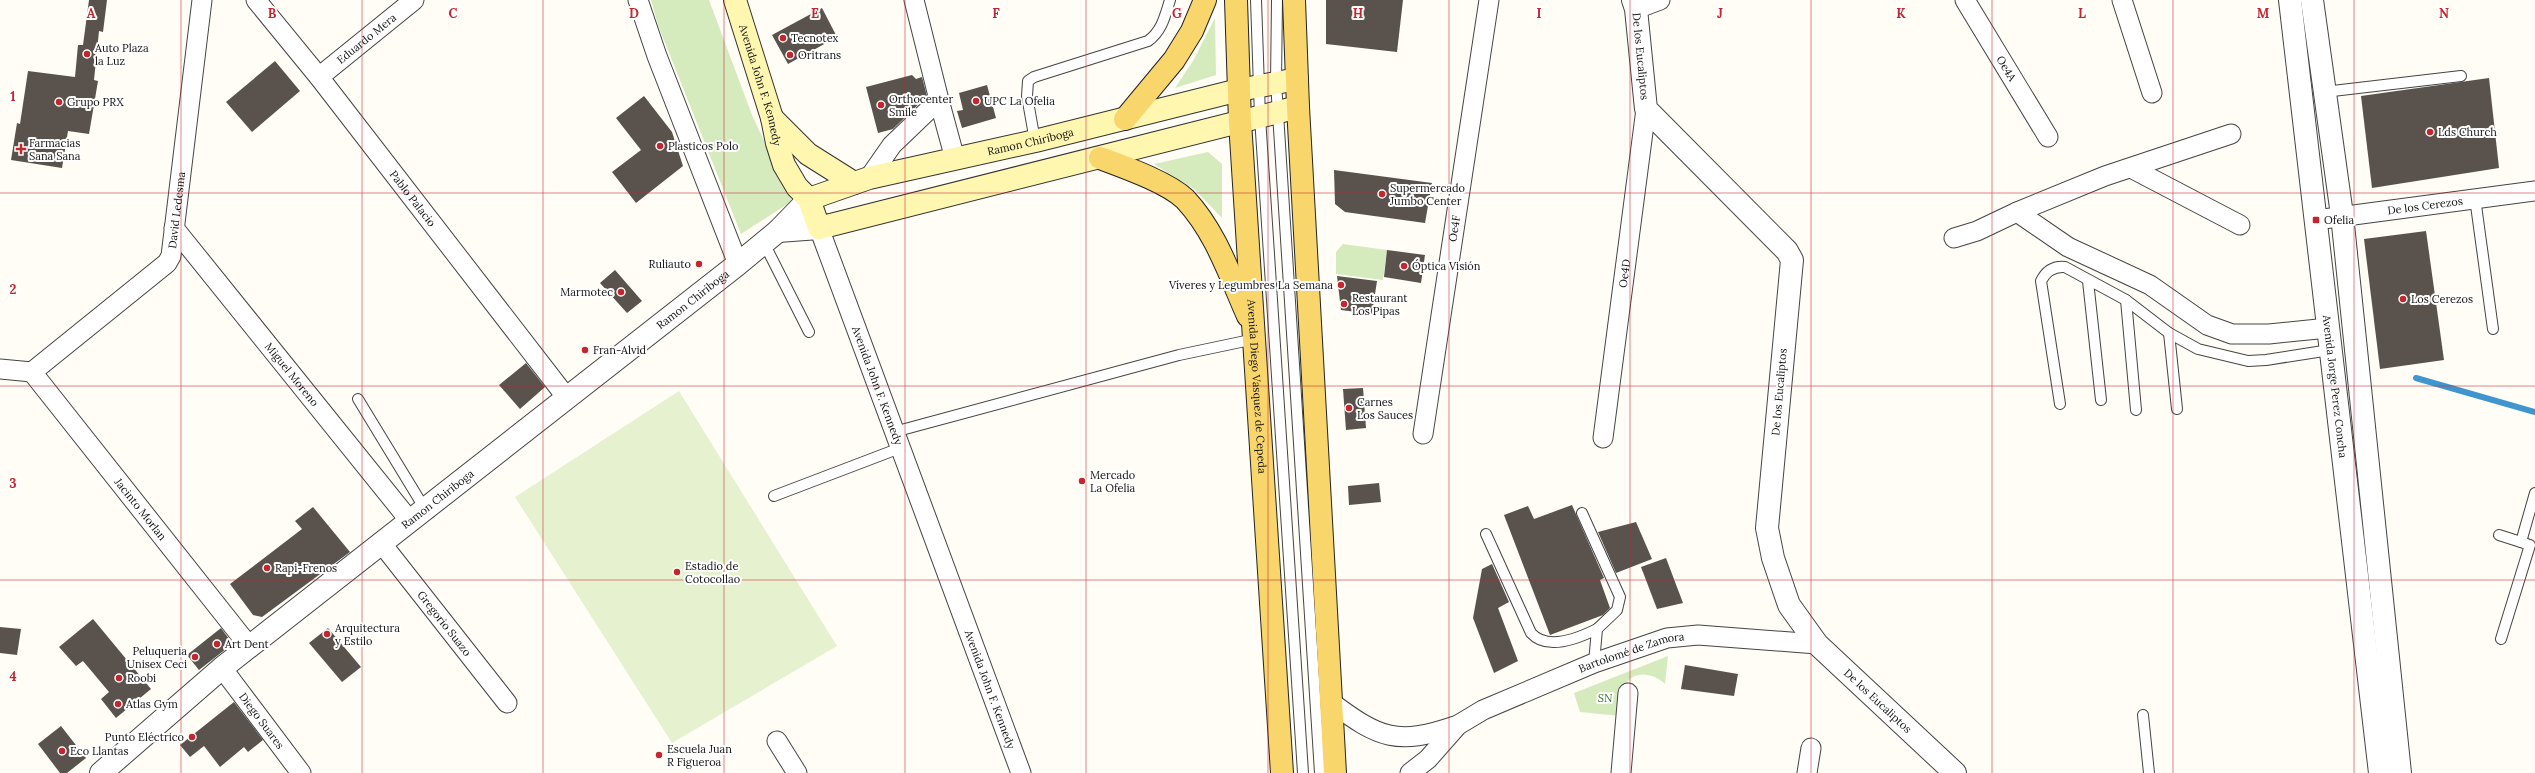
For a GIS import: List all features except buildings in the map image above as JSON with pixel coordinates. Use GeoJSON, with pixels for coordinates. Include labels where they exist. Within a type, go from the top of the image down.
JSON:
{"type":"FeatureCollection","features":[{"type":"Feature","properties":{"kind":"main road","name":"Avenida John F. Kennedy"},"geometry":{"type":"LineString","coordinates":[[735,0],[772,118],[777,143],[784,165],[797,187],[809,199],[819,228]]}},
{"type":"Feature","properties":{"kind":"main road"},"geometry":{"type":"LineString","coordinates":[[1125,119],[1174,60],[1192,31],[1205,0]]}},
{"type":"Feature","properties":{"kind":"main road","name":"Avenida Diego Vasquez de Cepeda"},"geometry":{"type":"LineString","coordinates":[[1236,0],[1268,84],[1269,114],[1332,703],[1335,773]]}},
{"type":"Feature","properties":{"kind":"main road","name":"Avenida Diego Vasquez de Cepeda"},"geometry":{"type":"LineString","coordinates":[[1282,773],[1254,334],[1269,114],[1268,84],[1294,0]]}},
{"type":"Feature","properties":{"kind":"main road","name":"Ramon Chiriboga"},"geometry":{"type":"LineString","coordinates":[[809,199],[862,180],[1036,141],[1268,84]]}},
{"type":"Feature","properties":{"kind":"main road"},"geometry":{"type":"LineString","coordinates":[[819,228],[1269,114]]}},
{"type":"Feature","properties":{"kind":"main road"},"geometry":{"type":"LineString","coordinates":[[772,118],[808,154],[862,180]]}},
{"type":"Feature","properties":{"kind":"main road"},"geometry":{"type":"LineString","coordinates":[[1100,158],[1142,173],[1184,198],[1210,231],[1254,334]]}},
{"type":"Feature","properties":{"kind":"street","name":"David Ledesma"},"geometry":{"type":"LineString","coordinates":[[32,372],[166,264],[172,252],[202,0]]}},
{"type":"Feature","properties":{"kind":"street","name":"Pablo Palacio"},"geometry":{"type":"LineString","coordinates":[[256,0],[319,77],[567,398]]}},
{"type":"Feature","properties":{"kind":"street","name":"Eduardo Mera"},"geometry":{"type":"LineString","coordinates":[[319,77],[414,0]]}},
{"type":"Feature","properties":{"kind":"street"},"geometry":{"type":"LineString","coordinates":[[638,0],[657,56],[738,264]]}},
{"type":"Feature","properties":{"kind":"street"},"geometry":{"type":"LineString","coordinates":[[914,0],[955,159]]}},
{"type":"Feature","properties":{"kind":"street","name":"Oe4F"},"geometry":{"type":"LineString","coordinates":[[1423,434],[1489,0]]}},
{"type":"Feature","properties":{"kind":"street"},"geometry":{"type":"LineString","coordinates":[[1635,5],[1660,0]]}},
{"type":"Feature","properties":{"kind":"street","name":"Oe4A"},"geometry":{"type":"LineString","coordinates":[[1965,0],[2048,137]]}},
{"type":"Feature","properties":{"kind":"street"},"geometry":{"type":"LineString","coordinates":[[2122,0],[2152,93]]}},
{"type":"Feature","properties":{"kind":"street","name":"Avenida Jorge Perez Concha"},"geometry":{"type":"LineString","coordinates":[[2290,0],[2380,773]]}},
{"type":"Feature","properties":{"kind":"street"},"geometry":{"type":"LineString","coordinates":[[2312,0],[2342,215],[2400,773]]}},
{"type":"Feature","properties":{"kind":"street","name":"De los Eucaliptos"},"geometry":{"type":"LineString","coordinates":[[1635,5],[1646,108],[1787,251],[1792,260],[1767,528],[1773,558],[1789,605],[1817,644],[1955,773]]}},
{"type":"Feature","properties":{"kind":"street"},"geometry":{"type":"LineString","coordinates":[[862,180],[892,145],[939,100]]}},
{"type":"Feature","properties":{"kind":"street","name":"Oe4D"},"geometry":{"type":"LineString","coordinates":[[1603,438],[1646,108]]}},
{"type":"Feature","properties":{"kind":"street"},"geometry":{"type":"LineString","coordinates":[[1954,238],[1977,232],[2017,212],[2131,168],[2230,134]]}},
{"type":"Feature","properties":{"kind":"street"},"geometry":{"type":"LineString","coordinates":[[2131,168],[2240,225]]}},
{"type":"Feature","properties":{"kind":"street","name":"De los Cerezos"},"geometry":{"type":"LineString","coordinates":[[2316,220],[2342,215],[2535,191]]}},
{"type":"Feature","properties":{"kind":"street","name":"Ramon Chiriboga"},"geometry":{"type":"LineString","coordinates":[[113,769],[222,668],[738,264],[771,237],[809,199]]}},
{"type":"Feature","properties":{"kind":"street"},"geometry":{"type":"LineString","coordinates":[[2017,212],[2068,246],[2150,285],[2207,325],[2232,334],[2269,334],[2328,328]]}},
{"type":"Feature","properties":{"kind":"street","name":"Miguel Moreno"},"geometry":{"type":"LineString","coordinates":[[174,228],[417,515]]}},
{"type":"Feature","properties":{"kind":"street"},"geometry":{"type":"LineString","coordinates":[[771,237],[819,228]]}},
{"type":"Feature","properties":{"kind":"street","name":"Avenida John F. Kennedy"},"geometry":{"type":"LineString","coordinates":[[819,228],[1021,773]]}},
{"type":"Feature","properties":{"kind":"street"},"geometry":{"type":"LineString","coordinates":[[0,369],[32,372]]}},
{"type":"Feature","properties":{"kind":"street","name":"Jacinto Morlan"},"geometry":{"type":"LineString","coordinates":[[32,372],[250,646]]}},
{"type":"Feature","properties":{"kind":"street","name":"Gregorio Suazo"},"geometry":{"type":"LineString","coordinates":[[382,544],[507,702]]}},
{"type":"Feature","properties":{"kind":"street","name":"Bartolomé de Zamora"},"geometry":{"type":"LineString","coordinates":[[1332,703],[1363,726],[1383,735],[1400,738],[1422,737],[1458,725],[1483,710],[1594,663],[1667,638],[1698,635],[1817,644]]}},
{"type":"Feature","properties":{"kind":"street","name":"Diego Suares"},"geometry":{"type":"LineString","coordinates":[[222,668],[301,773]]}},
{"type":"Feature","properties":{"kind":"street"},"geometry":{"type":"LineString","coordinates":[[1621,773],[1628,693]]}},
{"type":"Feature","properties":{"kind":"street","name":"Bartolomé de Zamora"},"geometry":{"type":"LineString","coordinates":[[1410,773],[1427,766],[1458,725]]}},
{"type":"Feature","properties":{"kind":"street"},"geometry":{"type":"LineString","coordinates":[[777,740],[797,773]]}},
{"type":"Feature","properties":{"kind":"street"},"geometry":{"type":"LineString","coordinates":[[1807,773],[1811,748]]}},
{"type":"Feature","properties":{"kind":"lane"},"geometry":{"type":"LineString","coordinates":[[1036,141],[1028,96],[1028,81],[1148,41],[1155,36],[1160,28],[1170,0]]}},
{"type":"Feature","properties":{"kind":"lane"},"geometry":{"type":"LineString","coordinates":[[1256,0],[1268,84]]}},
{"type":"Feature","properties":{"kind":"lane"},"geometry":{"type":"LineString","coordinates":[[1268,84],[1277,0]]}},
{"type":"Feature","properties":{"kind":"lane"},"geometry":{"type":"LineString","coordinates":[[2324,92],[2461,76]]}},
{"type":"Feature","properties":{"kind":"lane"},"geometry":{"type":"LineString","coordinates":[[1269,114],[1303,773]]}},
{"type":"Feature","properties":{"kind":"lane"},"geometry":{"type":"LineString","coordinates":[[1269,114],[1320,773]]}},
{"type":"Feature","properties":{"kind":"lane"},"geometry":{"type":"LineString","coordinates":[[2475,198],[2493,329]]}},
{"type":"Feature","properties":{"kind":"lane"},"geometry":{"type":"LineString","coordinates":[[771,237],[809,332]]}},
{"type":"Feature","properties":{"kind":"lane"},"geometry":{"type":"LineString","coordinates":[[2060,404],[2041,281],[2044,274],[2059,267],[2065,267],[2126,300],[2170,333],[2198,349],[2248,361],[2266,360],[2330,350]]}},
{"type":"Feature","properties":{"kind":"lane"},"geometry":{"type":"LineString","coordinates":[[2088,280],[2101,400]]}},
{"type":"Feature","properties":{"kind":"lane"},"geometry":{"type":"LineString","coordinates":[[2126,300],[2136,410]]}},
{"type":"Feature","properties":{"kind":"lane"},"geometry":{"type":"LineString","coordinates":[[2170,333],[2177,409]]}},
{"type":"Feature","properties":{"kind":"lane"},"geometry":{"type":"LineString","coordinates":[[774,496],[897,440],[1179,355],[1254,334]]}},
{"type":"Feature","properties":{"kind":"lane"},"geometry":{"type":"LineString","coordinates":[[358,399],[417,515]]}},
{"type":"Feature","properties":{"kind":"lane"},"geometry":{"type":"LineString","coordinates":[[2501,639],[2529,545],[2535,493]]}},
{"type":"Feature","properties":{"kind":"lane"},"geometry":{"type":"LineString","coordinates":[[1486,534],[1531,633],[1538,641],[1548,643],[1576,638],[1597,629],[1617,610],[1620,597],[1582,513]]}},
{"type":"Feature","properties":{"kind":"lane"},"geometry":{"type":"LineString","coordinates":[[2499,535],[2529,545]]}},
{"type":"Feature","properties":{"kind":"lane"},"geometry":{"type":"LineString","coordinates":[[1594,663],[1597,629]]}},
{"type":"Feature","properties":{"kind":"lane"},"geometry":{"type":"LineString","coordinates":[[2142,715],[2148,773]]}},
{"type":"Feature","properties":{"kind":"green space"},"geometry":{"type":"Polygon","coordinates":[[[651,0],[709,0],[752,115],[792,201],[741,234],[658,25],[651,0]]]}},
{"type":"Feature","properties":{"kind":"green space"},"geometry":{"type":"Polygon","coordinates":[[[1215,18],[1216,75],[1175,88],[1193,61],[1215,18]]]}},
{"type":"Feature","properties":{"kind":"green space"},"geometry":{"type":"Polygon","coordinates":[[[1208,152],[1222,164],[1222,218],[1194,189],[1154,164],[1208,152]]]}},
{"type":"Feature","properties":{"kind":"green space"},"geometry":{"type":"Polygon","coordinates":[[[1343,244],[1387,250],[1383,280],[1336,274],[1336,252],[1343,244]]]}},
{"type":"Feature","properties":{"kind":"green space","name":"Estadio de Cotocollao"},"geometry":{"type":"Polygon","coordinates":[[[679,391],[837,646],[672,743],[515,497],[679,391]]]}},
{"type":"Feature","properties":{"kind":"green space","name":"SN"},"geometry":{"type":"Polygon","coordinates":[[[1668,656],[1665,684],[1649,675],[1638,675],[1628,681],[1622,693],[1620,716],[1580,712],[1574,693],[1668,656]]]}},
{"type":"Feature","properties":{"kind":"waterway"},"geometry":{"type":"LineString","coordinates":[[2416,378],[2535,412]]}},
{"type":"Feature","properties":{"kind":"place","name":"Tecnotex"},"geometry":{"type":"Point","coordinates":[783,38]}},
{"type":"Feature","properties":{"kind":"place","name":"Auto Plaza la Luz"},"geometry":{"type":"Point","coordinates":[87,54]}},
{"type":"Feature","properties":{"kind":"place","name":"Oritrans"},"geometry":{"type":"Point","coordinates":[790,55]}},
{"type":"Feature","properties":{"kind":"place","name":"UPC La Ofelia"},"geometry":{"type":"Point","coordinates":[976,101]}},
{"type":"Feature","properties":{"kind":"place","name":"Grupo PRX"},"geometry":{"type":"Point","coordinates":[59,102]}},
{"type":"Feature","properties":{"kind":"place","name":"Orthocenter Smile"},"geometry":{"type":"Point","coordinates":[881,105]}},
{"type":"Feature","properties":{"kind":"place","name":"Lds Church"},"geometry":{"type":"Point","coordinates":[2430,132]}},
{"type":"Feature","properties":{"kind":"place","name":"Plasticos Polo"},"geometry":{"type":"Point","coordinates":[660,146]}},
{"type":"Feature","properties":{"kind":"place","name":"Farmacias Sana Sana"},"geometry":{"type":"Point","coordinates":[21,149]}},
{"type":"Feature","properties":{"kind":"place","name":"Supermercado Jumbo Center"},"geometry":{"type":"Point","coordinates":[1382,194]}},
{"type":"Feature","properties":{"kind":"place","name":"Ofelia"},"geometry":{"type":"Point","coordinates":[2316,220]}},
{"type":"Feature","properties":{"kind":"place","name":"Ruliauto"},"geometry":{"type":"Point","coordinates":[699,264]}},
{"type":"Feature","properties":{"kind":"place","name":"Óptica Visión"},"geometry":{"type":"Point","coordinates":[1404,266]}},
{"type":"Feature","properties":{"kind":"place","name":"Víveres y Legumbres La Semana"},"geometry":{"type":"Point","coordinates":[1341,285]}},
{"type":"Feature","properties":{"kind":"place","name":"Marmotec"},"geometry":{"type":"Point","coordinates":[621,292]}},
{"type":"Feature","properties":{"kind":"place","name":"Los Cerezos"},"geometry":{"type":"Point","coordinates":[2403,299]}},
{"type":"Feature","properties":{"kind":"place","name":"Restaurant Los Pipas"},"geometry":{"type":"Point","coordinates":[1344,304]}},
{"type":"Feature","properties":{"kind":"place","name":"Fran-Alvid"},"geometry":{"type":"Point","coordinates":[585,350]}},
{"type":"Feature","properties":{"kind":"place","name":"Carnes Los Sauces"},"geometry":{"type":"Point","coordinates":[1349,408]}},
{"type":"Feature","properties":{"kind":"place","name":"Mercado La Ofelia"},"geometry":{"type":"Point","coordinates":[1082,481]}},
{"type":"Feature","properties":{"kind":"place","name":"Rapi-Frenos"},"geometry":{"type":"Point","coordinates":[267,568]}},
{"type":"Feature","properties":{"kind":"place","name":"Estadio de Cotocollao"},"geometry":{"type":"Point","coordinates":[677,572]}},
{"type":"Feature","properties":{"kind":"place","name":"Arquitectura y Estilo"},"geometry":{"type":"Point","coordinates":[327,634]}},
{"type":"Feature","properties":{"kind":"place","name":"Art Dent"},"geometry":{"type":"Point","coordinates":[217,644]}},
{"type":"Feature","properties":{"kind":"place","name":"Peluqueria Unisex Ceci"},"geometry":{"type":"Point","coordinates":[195,657]}},
{"type":"Feature","properties":{"kind":"place","name":"Roobi"},"geometry":{"type":"Point","coordinates":[119,678]}},
{"type":"Feature","properties":{"kind":"place","name":"Atlas Gym"},"geometry":{"type":"Point","coordinates":[118,704]}},
{"type":"Feature","properties":{"kind":"place","name":"Punto Eléctrico"},"geometry":{"type":"Point","coordinates":[192,737]}},
{"type":"Feature","properties":{"kind":"place","name":"Eco Llantas"},"geometry":{"type":"Point","coordinates":[62,751]}},
{"type":"Feature","properties":{"kind":"place","name":"Escuela Juan R Figueroa"},"geometry":{"type":"Point","coordinates":[659,755]}}]}
